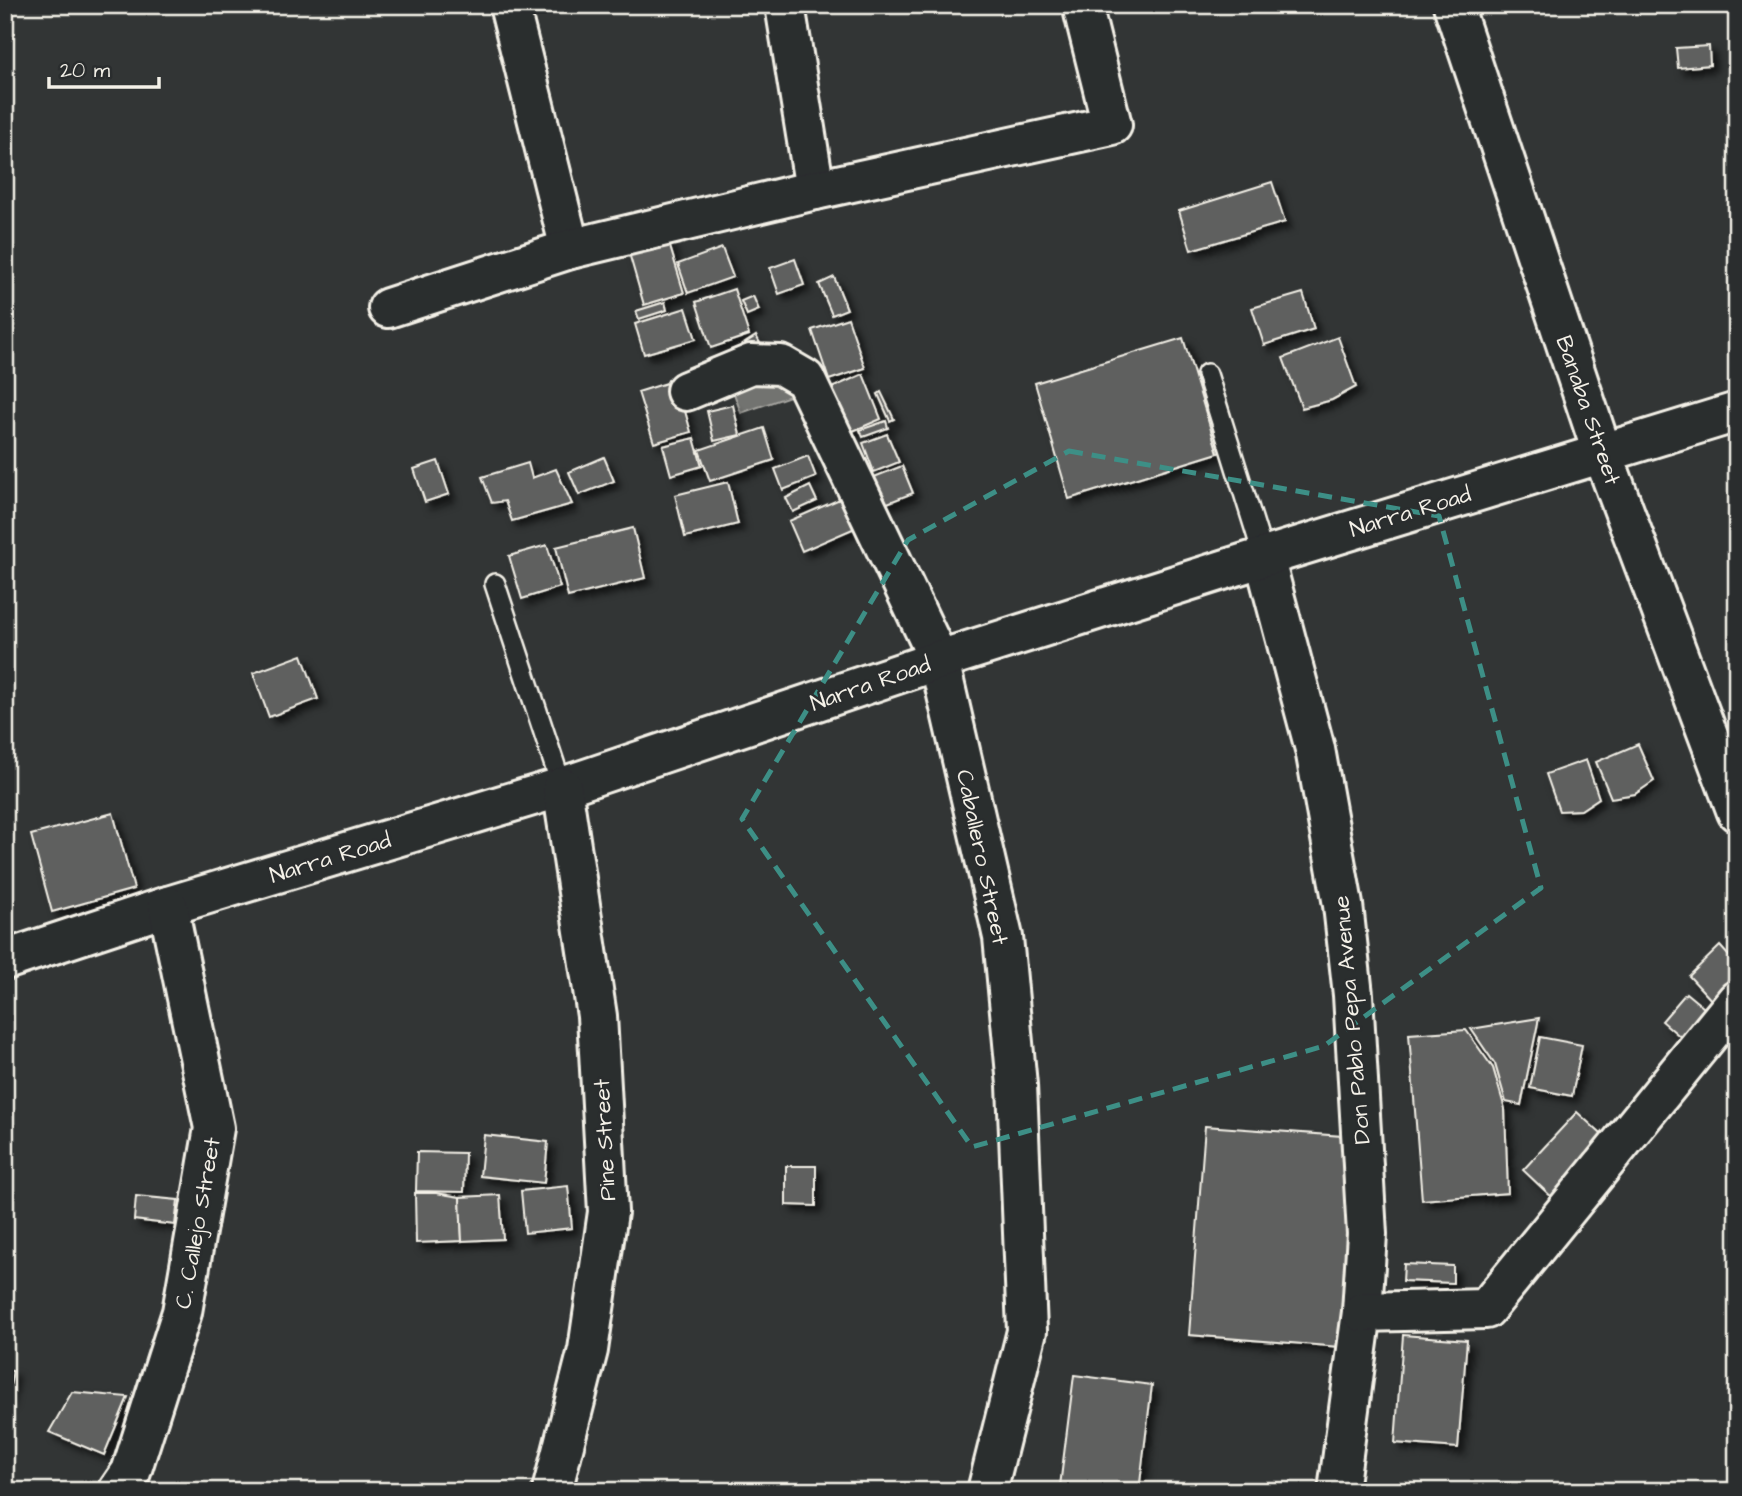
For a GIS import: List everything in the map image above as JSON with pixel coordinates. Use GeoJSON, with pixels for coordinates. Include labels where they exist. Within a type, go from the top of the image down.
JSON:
{"type":"FeatureCollection","features":[{"type":"Feature","properties":{"kind":"street"},"geometry":{"type":"LineString","coordinates":[[509,5],[570,248]]}},
{"type":"Feature","properties":{"kind":"street"},"geometry":{"type":"LineString","coordinates":[[785,5],[815,190]]}},
{"type":"Feature","properties":{"kind":"street"},"geometry":{"type":"LineString","coordinates":[[388,308],[570,248],[815,190],[1112,125],[1083,5]]}},
{"type":"Feature","properties":{"kind":"street","name":"Banaba Street"},"geometry":{"type":"LineString","coordinates":[[1453,5],[1602,452],[1737,811]]}},
{"type":"Feature","properties":{"kind":"street","name":"Caballero Street"},"geometry":{"type":"LineString","coordinates":[[686,391],[751,364],[781,365],[805,379],[939,660],[1003,937],[1017,1085],[1027,1331],[987,1491]]}},
{"type":"Feature","properties":{"kind":"street","name":"Narra Road"},"geometry":{"type":"LineString","coordinates":[[5,960],[168,906],[562,787],[939,660],[1264,556],[1737,412]]}},
{"type":"Feature","properties":{"kind":"street","name":"Don Pablo Pepa Avenue"},"geometry":{"type":"LineString","coordinates":[[1264,556],[1315,749],[1343,905],[1353,995],[1367,1234],[1362,1312],[1338,1491]]}},
{"type":"Feature","properties":{"kind":"street","name":"Pine Street"},"geometry":{"type":"LineString","coordinates":[[552,1491],[588,1350],[608,1212],[597,1016],[562,787]]}},
{"type":"Feature","properties":{"kind":"street","name":"C. Callejo Street"},"geometry":{"type":"LineString","coordinates":[[118,1491],[131,1472],[182,1312],[214,1128],[168,906]]}},
{"type":"Feature","properties":{"kind":"street"},"geometry":{"type":"LineString","coordinates":[[1362,1312],[1486,1309],[1737,1000]]}},
{"type":"Feature","properties":{"kind":"lane"},"geometry":{"type":"LineString","coordinates":[[1207,374],[1264,556]]}},
{"type":"Feature","properties":{"kind":"lane"},"geometry":{"type":"LineString","coordinates":[[495,583],[562,787]]}},
{"type":"Feature","properties":{"kind":"highlighted area"},"geometry":{"type":"Polygon","coordinates":[[[1069,451],[1439,516],[1541,888],[1324,1046],[972,1147],[742,819],[908,540],[1069,451]]]}},
{"type":"Feature","properties":{"kind":"shaded area"},"geometry":{"type":"Polygon","coordinates":[[[789,364],[799,393],[741,413],[731,385],[789,364]]]}},
{"type":"Feature","properties":{"kind":"building"},"geometry":{"type":"Polygon","coordinates":[[[1709,46],[1710,65],[1678,68],[1676,48],[1709,46]]]}},
{"type":"Feature","properties":{"kind":"building"},"geometry":{"type":"Polygon","coordinates":[[[1272,182],[1285,222],[1191,250],[1179,211],[1272,182]]]}},
{"type":"Feature","properties":{"kind":"building"},"geometry":{"type":"Polygon","coordinates":[[[668,240],[684,293],[644,305],[629,253],[668,240]]]}},
{"type":"Feature","properties":{"kind":"building"},"geometry":{"type":"Polygon","coordinates":[[[722,248],[733,277],[688,293],[678,264],[722,248]]]}},
{"type":"Feature","properties":{"kind":"building"},"geometry":{"type":"Polygon","coordinates":[[[795,259],[804,285],[779,294],[770,268],[795,259]]]}},
{"type":"Feature","properties":{"kind":"building"},"geometry":{"type":"Polygon","coordinates":[[[834,277],[847,309],[832,315],[819,284],[834,277]]]}},
{"type":"Feature","properties":{"kind":"building"},"geometry":{"type":"Polygon","coordinates":[[[734,289],[749,335],[711,348],[696,302],[734,289]]]}},
{"type":"Feature","properties":{"kind":"building"},"geometry":{"type":"Polygon","coordinates":[[[1303,293],[1314,329],[1264,345],[1252,308],[1303,293]]]}},
{"type":"Feature","properties":{"kind":"building"},"geometry":{"type":"Polygon","coordinates":[[[753,296],[759,310],[747,315],[741,301],[753,296]]]}},
{"type":"Feature","properties":{"kind":"building"},"geometry":{"type":"Polygon","coordinates":[[[665,302],[667,310],[639,319],[636,311],[665,302]]]}},
{"type":"Feature","properties":{"kind":"building"},"geometry":{"type":"Polygon","coordinates":[[[686,308],[696,339],[644,354],[635,324],[686,308]]]}},
{"type":"Feature","properties":{"kind":"building"},"geometry":{"type":"Polygon","coordinates":[[[848,318],[865,368],[829,380],[812,330],[848,318]]]}},
{"type":"Feature","properties":{"kind":"building"},"geometry":{"type":"Polygon","coordinates":[[[756,336],[765,352],[753,359],[745,343],[756,336]]]}},
{"type":"Feature","properties":{"kind":"building"},"geometry":{"type":"Polygon","coordinates":[[[1338,337],[1356,387],[1332,400],[1302,408],[1283,358],[1338,337]]]}},
{"type":"Feature","properties":{"kind":"building"},"geometry":{"type":"Polygon","coordinates":[[[1183,338],[1218,453],[1069,499],[1035,383],[1183,338]]]}},
{"type":"Feature","properties":{"kind":"building"},"geometry":{"type":"Polygon","coordinates":[[[863,374],[881,419],[846,434],[827,390],[863,374]]]}},
{"type":"Feature","properties":{"kind":"building"},"geometry":{"type":"Polygon","coordinates":[[[676,380],[691,432],[654,443],[638,392],[676,380]]]}},
{"type":"Feature","properties":{"kind":"building"},"geometry":{"type":"Polygon","coordinates":[[[881,392],[894,419],[890,421],[878,394],[881,392]]]}},
{"type":"Feature","properties":{"kind":"building"},"geometry":{"type":"Polygon","coordinates":[[[733,405],[740,435],[714,441],[707,411],[733,405]]]}},
{"type":"Feature","properties":{"kind":"building"},"geometry":{"type":"Polygon","coordinates":[[[886,421],[888,428],[863,437],[860,430],[886,421]]]}},
{"type":"Feature","properties":{"kind":"building"},"geometry":{"type":"Polygon","coordinates":[[[764,428],[774,460],[710,481],[699,450],[764,428]]]}},
{"type":"Feature","properties":{"kind":"building"},"geometry":{"type":"Polygon","coordinates":[[[887,434],[899,462],[874,472],[863,443],[887,434]]]}},
{"type":"Feature","properties":{"kind":"building"},"geometry":{"type":"Polygon","coordinates":[[[694,438],[702,466],[671,475],[663,446],[694,438]]]}},
{"type":"Feature","properties":{"kind":"building"},"geometry":{"type":"Polygon","coordinates":[[[808,456],[816,477],[783,490],[775,469],[808,456]]]}},
{"type":"Feature","properties":{"kind":"building"},"geometry":{"type":"Polygon","coordinates":[[[604,457],[614,481],[579,495],[569,472],[604,457]]]}},
{"type":"Feature","properties":{"kind":"building"},"geometry":{"type":"Polygon","coordinates":[[[438,461],[449,494],[425,502],[414,469],[438,461]]]}},
{"type":"Feature","properties":{"kind":"building"},"geometry":{"type":"Polygon","coordinates":[[[528,463],[532,478],[556,469],[572,504],[512,521],[505,501],[492,503],[482,477],[528,463]]]}},
{"type":"Feature","properties":{"kind":"building"},"geometry":{"type":"Polygon","coordinates":[[[902,466],[913,493],[885,504],[874,477],[902,466]]]}},
{"type":"Feature","properties":{"kind":"building"},"geometry":{"type":"Polygon","coordinates":[[[728,482],[738,524],[685,537],[675,495],[728,482]]]}},
{"type":"Feature","properties":{"kind":"building"},"geometry":{"type":"Polygon","coordinates":[[[810,486],[817,501],[793,512],[786,498],[810,486]]]}},
{"type":"Feature","properties":{"kind":"building"},"geometry":{"type":"Polygon","coordinates":[[[849,495],[862,525],[802,551],[789,521],[849,495]]]}},
{"type":"Feature","properties":{"kind":"building"},"geometry":{"type":"Polygon","coordinates":[[[633,528],[645,578],[568,597],[556,547],[633,528]]]}},
{"type":"Feature","properties":{"kind":"building"},"geometry":{"type":"Polygon","coordinates":[[[547,545],[560,587],[522,599],[509,556],[547,545]]]}},
{"type":"Feature","properties":{"kind":"building"},"geometry":{"type":"Polygon","coordinates":[[[302,655],[318,699],[269,717],[253,673],[302,655]]]}},
{"type":"Feature","properties":{"kind":"building"},"geometry":{"type":"Polygon","coordinates":[[[1638,744],[1654,781],[1635,794],[1611,798],[1596,762],[1638,744]]]}},
{"type":"Feature","properties":{"kind":"building"},"geometry":{"type":"Polygon","coordinates":[[[1586,760],[1599,798],[1581,810],[1559,811],[1546,774],[1586,760]]]}},
{"type":"Feature","properties":{"kind":"building"},"geometry":{"type":"Polygon","coordinates":[[[113,813],[134,889],[52,912],[31,835],[113,813]]]}},
{"type":"Feature","properties":{"kind":"building"},"geometry":{"type":"Polygon","coordinates":[[[1720,946],[1737,965],[1737,982],[1714,1003],[1689,976],[1720,946]]]}},
{"type":"Feature","properties":{"kind":"building"},"geometry":{"type":"Polygon","coordinates":[[[1686,993],[1715,1017],[1690,1045],[1662,1021],[1686,993]]]}},
{"type":"Feature","properties":{"kind":"building"},"geometry":{"type":"Polygon","coordinates":[[[1539,1018],[1521,1105],[1506,1102],[1495,1064],[1471,1029],[1539,1018]]]}},
{"type":"Feature","properties":{"kind":"building"},"geometry":{"type":"Polygon","coordinates":[[[1466,1030],[1493,1068],[1505,1109],[1508,1193],[1422,1200],[1409,1034],[1466,1030]]]}},
{"type":"Feature","properties":{"kind":"building"},"geometry":{"type":"Polygon","coordinates":[[[1540,1037],[1582,1045],[1572,1096],[1530,1088],[1540,1037]]]}},
{"type":"Feature","properties":{"kind":"building"},"geometry":{"type":"Polygon","coordinates":[[[1577,1112],[1611,1143],[1557,1202],[1523,1170],[1577,1112]]]}},
{"type":"Feature","properties":{"kind":"building"},"geometry":{"type":"Polygon","coordinates":[[[1205,1126],[1356,1137],[1340,1347],[1189,1335],[1205,1126]]]}},
{"type":"Feature","properties":{"kind":"building"},"geometry":{"type":"Polygon","coordinates":[[[484,1135],[548,1142],[544,1183],[480,1176],[484,1135]]]}},
{"type":"Feature","properties":{"kind":"building"},"geometry":{"type":"Polygon","coordinates":[[[417,1152],[465,1153],[464,1192],[416,1191],[417,1152]]]}},
{"type":"Feature","properties":{"kind":"building"},"geometry":{"type":"Polygon","coordinates":[[[786,1166],[816,1166],[816,1206],[786,1205],[786,1166]]]}},
{"type":"Feature","properties":{"kind":"building"},"geometry":{"type":"Polygon","coordinates":[[[568,1186],[572,1228],[525,1233],[521,1191],[568,1186]]]}},
{"type":"Feature","properties":{"kind":"building"},"geometry":{"type":"Polygon","coordinates":[[[415,1193],[460,1197],[462,1241],[416,1243],[415,1193]]]}},
{"type":"Feature","properties":{"kind":"building"},"geometry":{"type":"Polygon","coordinates":[[[500,1195],[503,1239],[462,1241],[460,1197],[500,1195]]]}},
{"type":"Feature","properties":{"kind":"building"},"geometry":{"type":"Polygon","coordinates":[[[136,1196],[178,1200],[175,1225],[134,1220],[136,1196]]]}},
{"type":"Feature","properties":{"kind":"building"},"geometry":{"type":"Polygon","coordinates":[[[1404,1264],[1453,1266],[1453,1283],[1403,1281],[1404,1264]]]}},
{"type":"Feature","properties":{"kind":"building"},"geometry":{"type":"Polygon","coordinates":[[[1403,1335],[1467,1340],[1458,1448],[1395,1443],[1403,1335]]]}},
{"type":"Feature","properties":{"kind":"building"},"geometry":{"type":"Polygon","coordinates":[[[5,1370],[13,1371],[7,1402],[5,1401],[5,1370]]]}},
{"type":"Feature","properties":{"kind":"building"},"geometry":{"type":"Polygon","coordinates":[[[1074,1375],[1152,1385],[1139,1491],[1102,1491],[1060,1486],[1074,1375]]]}},
{"type":"Feature","properties":{"kind":"building"},"geometry":{"type":"Polygon","coordinates":[[[72,1392],[128,1397],[104,1455],[49,1432],[72,1392]]]}}]}
